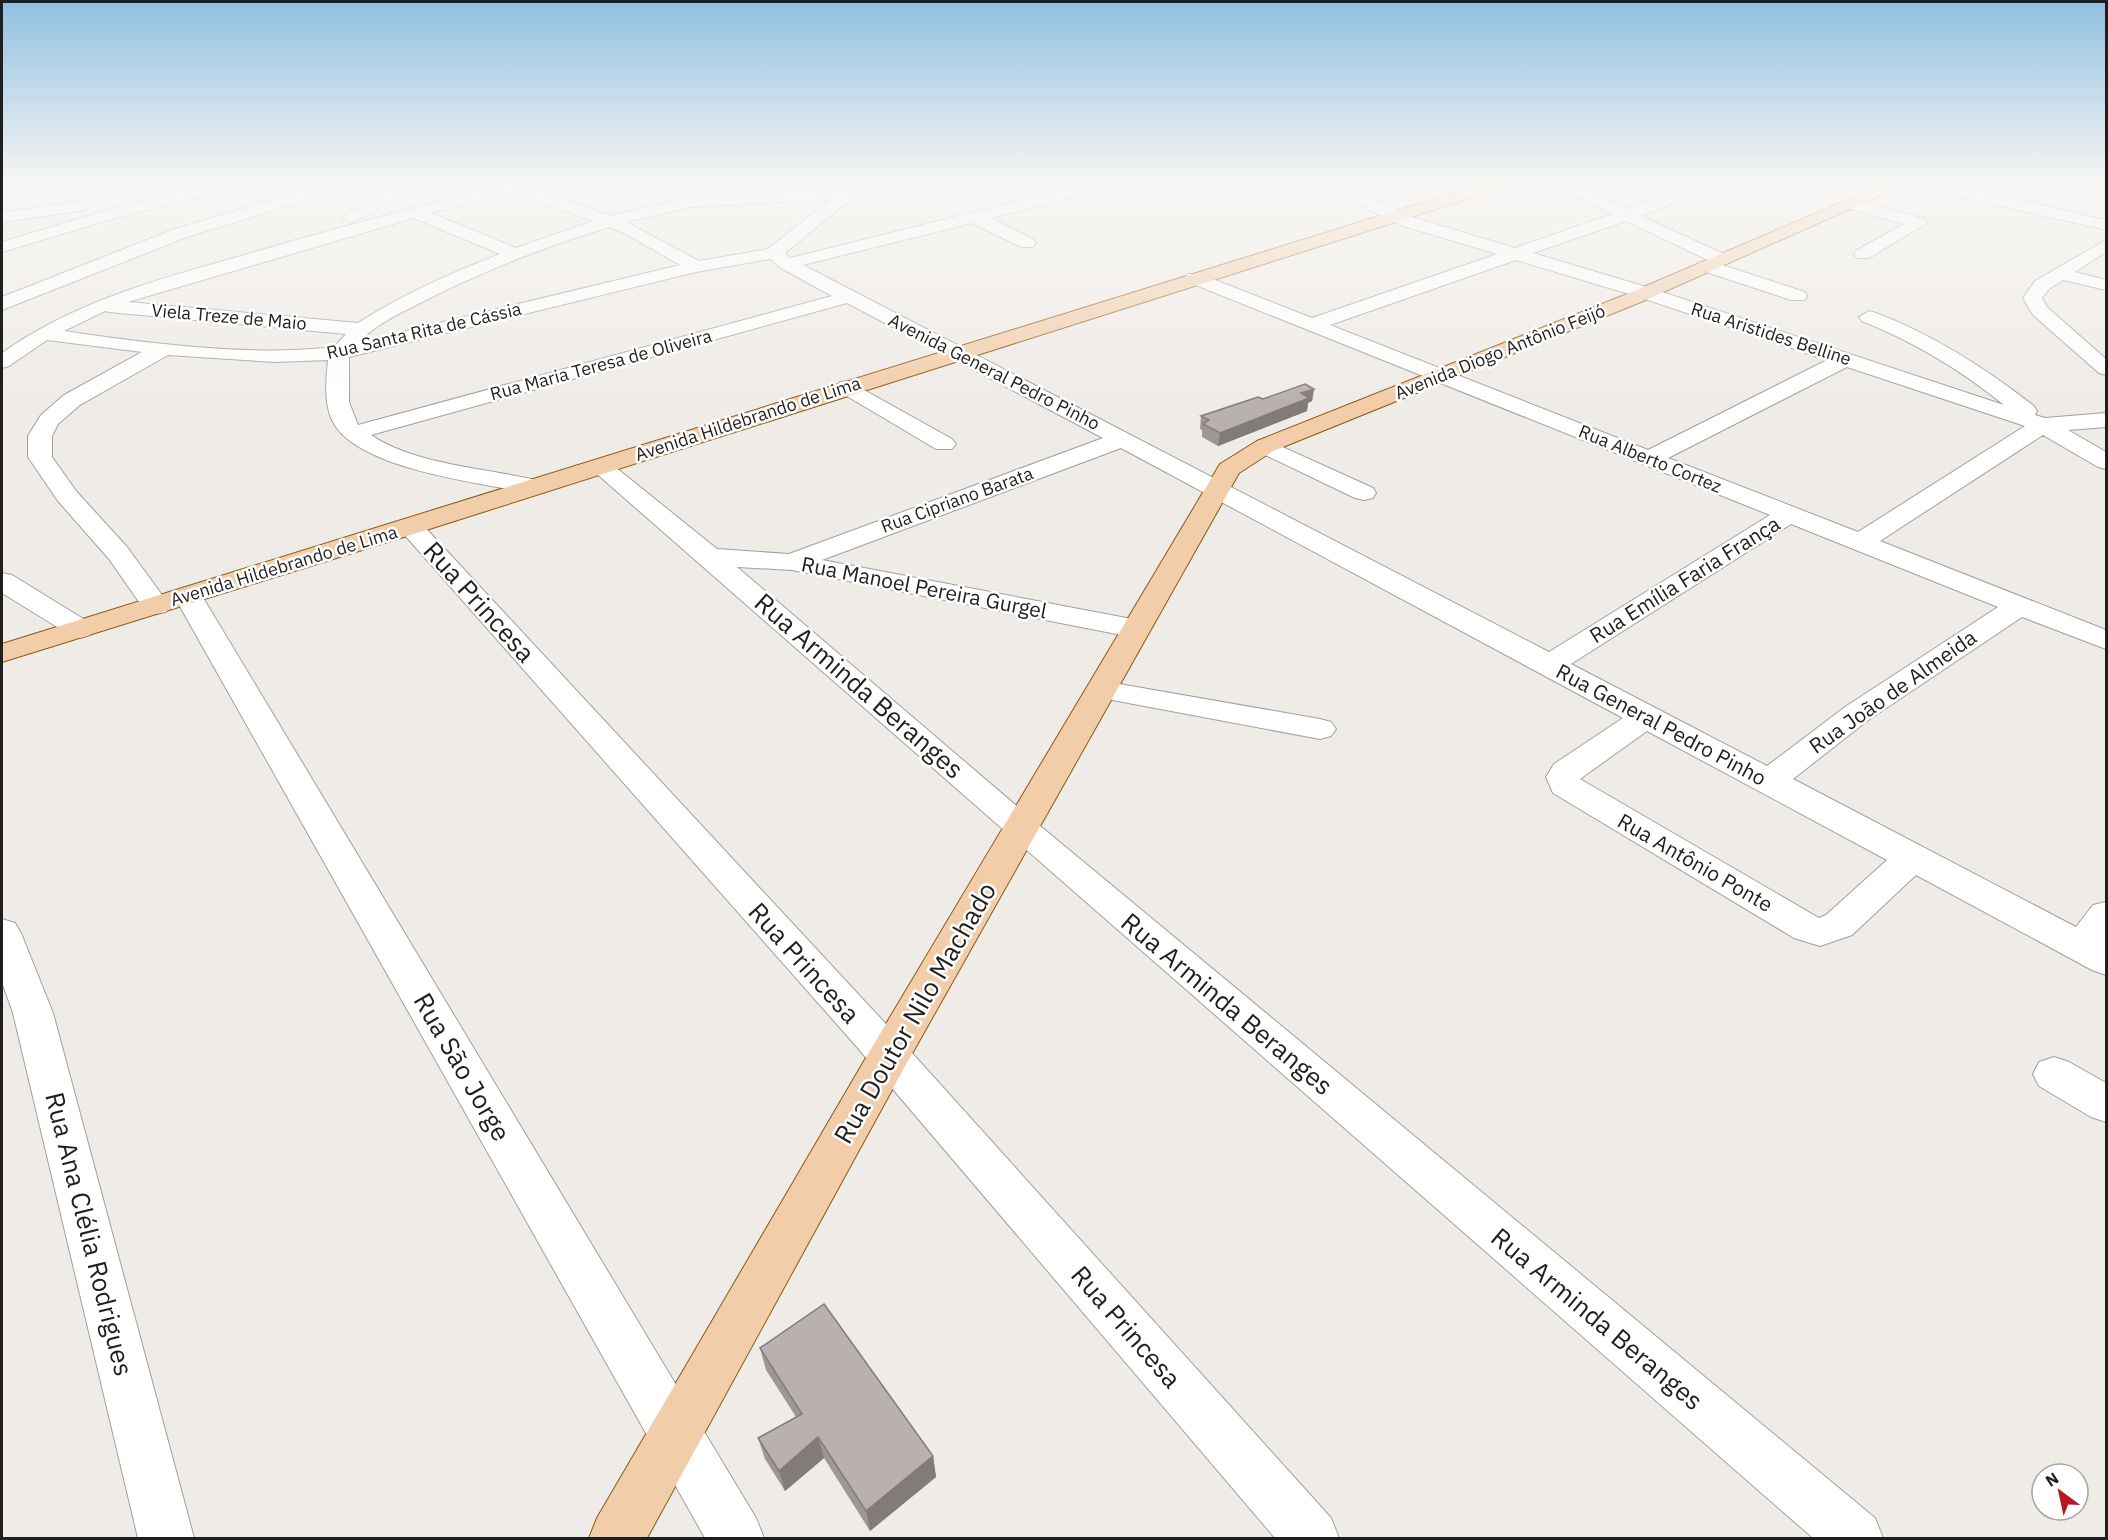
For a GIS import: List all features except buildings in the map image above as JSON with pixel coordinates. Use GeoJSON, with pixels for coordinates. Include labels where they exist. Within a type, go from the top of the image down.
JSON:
{"type":"FeatureCollection","features":[{"type":"Feature","properties":{"kind":"main road","name":"Avenida Hildebrando de Lima"},"geometry":{"type":"LineString","coordinates":[[2,653],[535,488],[1258,258]]}},
{"type":"Feature","properties":{"kind":"main road","name":"Avenida Diogo Antônio Feijó"},"geometry":{"type":"LineString","coordinates":[[1216,489],[1229,469],[1265,446],[1646,293],[1726,258]]}},
{"type":"Feature","properties":{"kind":"main road","name":"Rua Doutor Nilo Machado"},"geometry":{"type":"LineString","coordinates":[[617,1539],[889,1056],[1216,489]]}},
{"type":"Feature","properties":{"kind":"street"},"geometry":{"type":"LineString","coordinates":[[2,304],[118,258]]}},
{"type":"Feature","properties":{"kind":"street"},"geometry":{"type":"LineString","coordinates":[[86,310],[250,258]]}},
{"type":"Feature","properties":{"kind":"street"},"geometry":{"type":"LineString","coordinates":[[506,258],[441,284],[359,329],[339,353],[337,405],[353,433],[372,446],[411,459],[535,488]]}},
{"type":"Feature","properties":{"kind":"street"},"geometry":{"type":"LineString","coordinates":[[679,258],[696,267]]}},
{"type":"Feature","properties":{"kind":"street"},"geometry":{"type":"LineString","coordinates":[[780,259],[785,258]]}},
{"type":"Feature","properties":{"kind":"street"},"geometry":{"type":"LineString","coordinates":[[1313,324],[1498,258]]}},
{"type":"Feature","properties":{"kind":"street","name":"Rua Aristides Belline"},"geometry":{"type":"LineString","coordinates":[[1523,258],[1646,293],[2043,425],[2106,462]]}},
{"type":"Feature","properties":{"kind":"street"},"geometry":{"type":"LineString","coordinates":[[1705,258],[1798,296]]}},
{"type":"Feature","properties":{"kind":"street"},"geometry":{"type":"LineString","coordinates":[[2087,258],[2042,285],[2032,298],[2040,311],[2070,340],[2106,369]]}},
{"type":"Feature","properties":{"kind":"street","name":"Rua Santa Rita de Cássia"},"geometry":{"type":"LineString","coordinates":[[44,315],[163,349],[246,355],[302,356],[339,353],[696,267],[780,259]]}},
{"type":"Feature","properties":{"kind":"street","name":"Avenida General Pedro Pinho"},"geometry":{"type":"LineString","coordinates":[[780,259],[1216,489]]}},
{"type":"Feature","properties":{"kind":"street"},"geometry":{"type":"LineString","coordinates":[[2061,274],[2106,285]]}},
{"type":"Feature","properties":{"kind":"street","name":"Rua Alberto Cortez"},"geometry":{"type":"LineString","coordinates":[[1194,278],[2106,640]]}},
{"type":"Feature","properties":{"kind":"street","name":"Rua Maria Teresa de Oliveira"},"geometry":{"type":"LineString","coordinates":[[353,433],[849,297]]}},
{"type":"Feature","properties":{"kind":"street"},"geometry":{"type":"LineString","coordinates":[[2,304],[44,315]]}},
{"type":"Feature","properties":{"kind":"street"},"geometry":{"type":"LineString","coordinates":[[2,310],[44,315]]}},
{"type":"Feature","properties":{"kind":"street","name":"Viela Treze de Maio"},"geometry":{"type":"LineString","coordinates":[[44,315],[86,310],[359,329]]}},
{"type":"Feature","properties":{"kind":"street"},"geometry":{"type":"LineString","coordinates":[[2,362],[44,315]]}},
{"type":"Feature","properties":{"kind":"street"},"geometry":{"type":"LineString","coordinates":[[1869,317],[1908,333],[1984,379],[2043,425]]}},
{"type":"Feature","properties":{"kind":"street"},"geometry":{"type":"LineString","coordinates":[[2070,340],[2106,350]]}},
{"type":"Feature","properties":{"kind":"street","name":"Rua São Jorge"},"geometry":{"type":"LineString","coordinates":[[163,349],[72,400],[49,420],[40,436],[40,457],[67,496],[118,553],[172,601],[736,1539]]}},
{"type":"Feature","properties":{"kind":"street"},"geometry":{"type":"LineString","coordinates":[[1650,459],[1846,359]]}},
{"type":"Feature","properties":{"kind":"street"},"geometry":{"type":"LineString","coordinates":[[848,387],[944,444]]}},
{"type":"Feature","properties":{"kind":"street"},"geometry":{"type":"LineString","coordinates":[[1862,542],[2043,425],[2106,420]]}},
{"type":"Feature","properties":{"kind":"street","name":"Rua Cipriano Barata"},"geometry":{"type":"LineString","coordinates":[[792,562],[1122,439]]}},
{"type":"Feature","properties":{"kind":"street"},"geometry":{"type":"LineString","coordinates":[[1265,446],[1364,493]]}},
{"type":"Feature","properties":{"kind":"street","name":"Rua Arminda Beranges"},"geometry":{"type":"LineString","coordinates":[[601,467],[710,557],[1021,828],[1854,1539]]}},
{"type":"Feature","properties":{"kind":"street","name":"Rua General Pedro Pinho"},"geometry":{"type":"LineString","coordinates":[[1216,489],[2094,953]]}},
{"type":"Feature","properties":{"kind":"street","name":"Rua Emília Faria França"},"geometry":{"type":"LineString","coordinates":[[1549,665],[1790,514]]}},
{"type":"Feature","properties":{"kind":"street","name":"Rua Princesa"},"geometry":{"type":"LineString","coordinates":[[411,526],[889,1056],[1311,1539]]}},
{"type":"Feature","properties":{"kind":"street","name":"Rua Manoel Pereira Gurgel"},"geometry":{"type":"LineString","coordinates":[[710,557],[792,562],[1137,629]]}},
{"type":"Feature","properties":{"kind":"street"},"geometry":{"type":"LineString","coordinates":[[2,581],[80,629]]}},
{"type":"Feature","properties":{"kind":"street","name":"Rua João de Almeida"},"geometry":{"type":"LineString","coordinates":[[1768,782],[1856,714],[2020,605]]}},
{"type":"Feature","properties":{"kind":"street"},"geometry":{"type":"LineString","coordinates":[[1102,690],[1320,729]]}},
{"type":"Feature","properties":{"kind":"street","name":"Rua Antônio Ponte"},"geometry":{"type":"LineString","coordinates":[[1646,717],[1566,772],[1563,777],[1565,785],[1807,928],[1820,932],[1839,925],[1912,858]]}},
{"type":"Feature","properties":{"kind":"street"},"geometry":{"type":"LineString","coordinates":[[2094,953],[2106,915]]}},
{"type":"Feature","properties":{"kind":"street","name":"Rua Ana Clélia Rodrigues"},"geometry":{"type":"LineString","coordinates":[[2,933],[33,1013],[166,1539]]}},
{"type":"Feature","properties":{"kind":"street"},"geometry":{"type":"LineString","coordinates":[[2054,1074],[2106,1104]]}}]}
